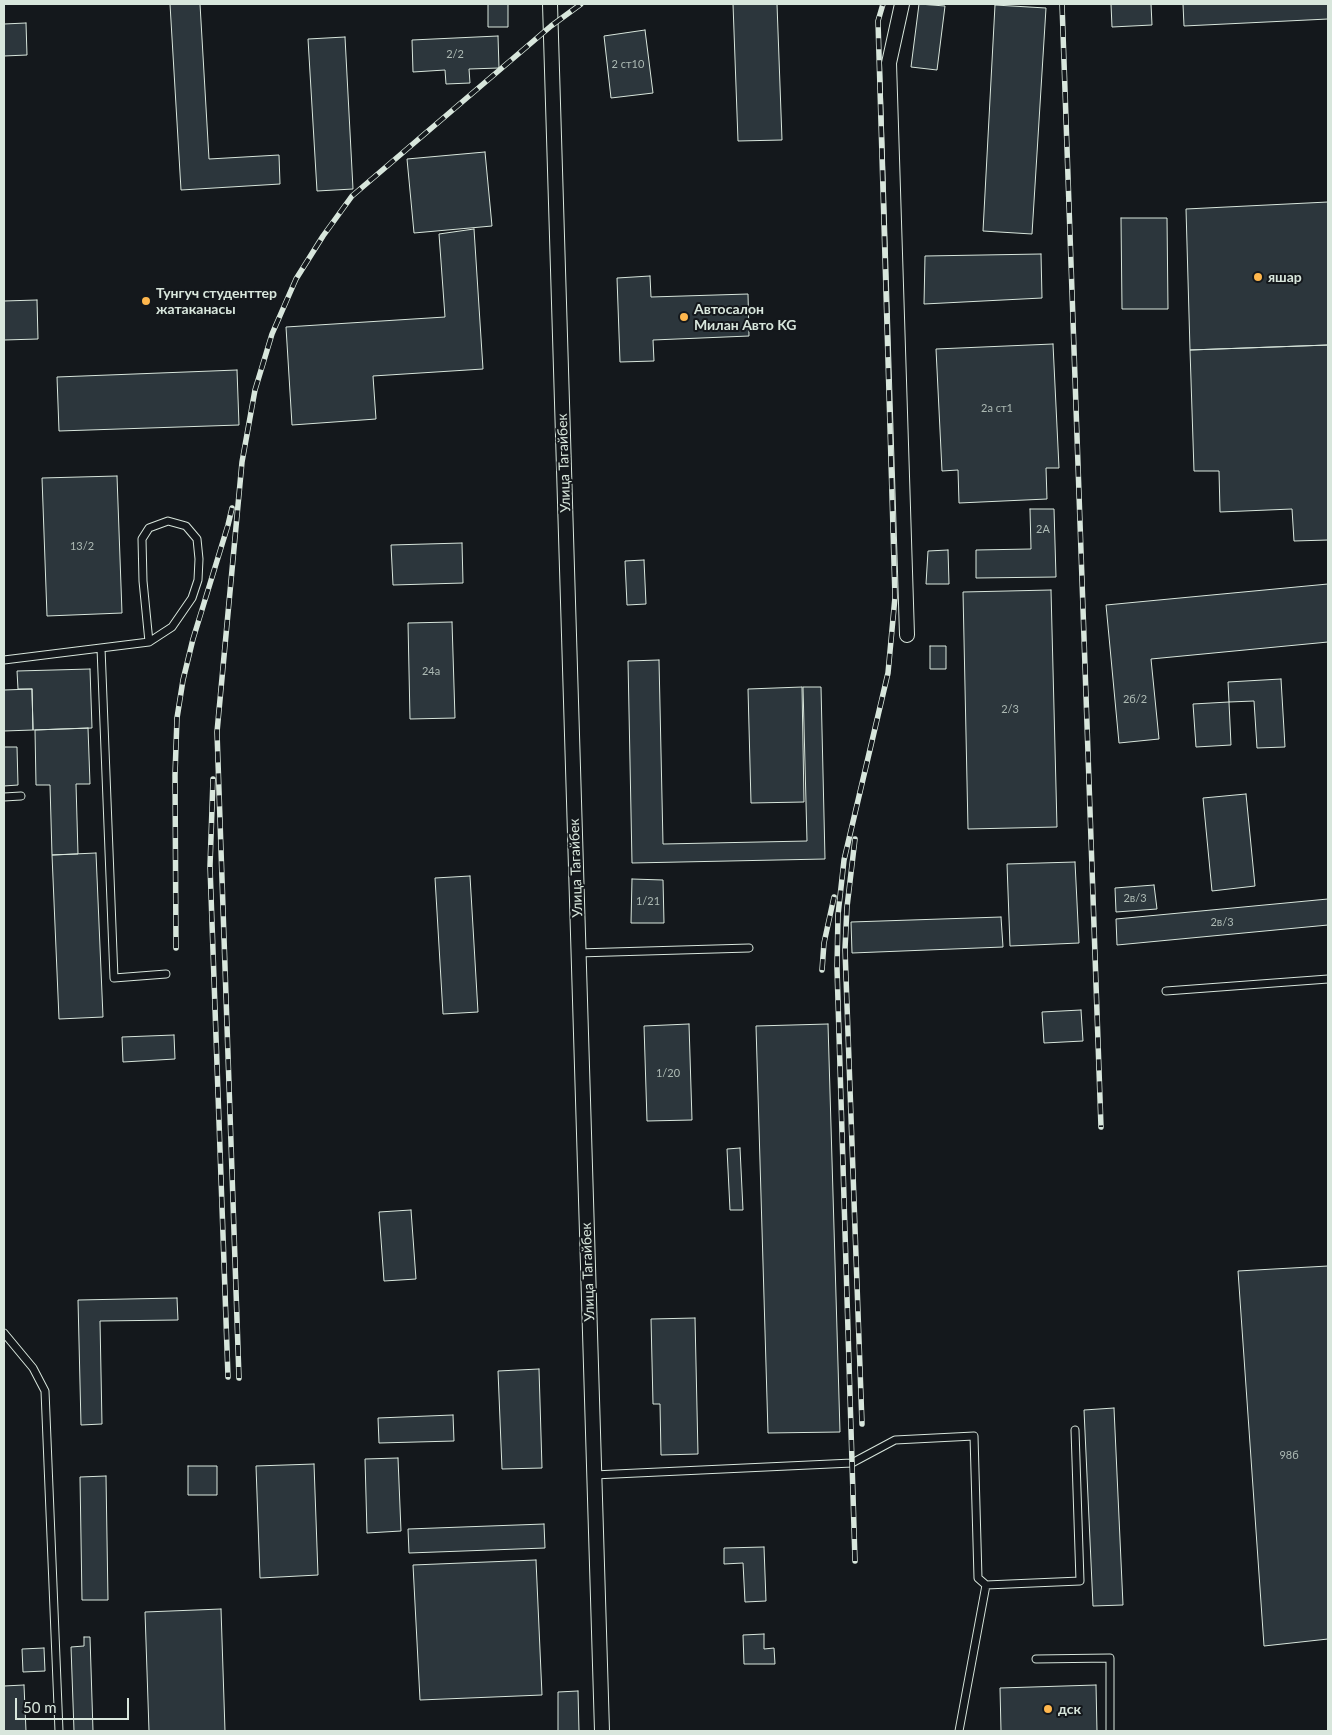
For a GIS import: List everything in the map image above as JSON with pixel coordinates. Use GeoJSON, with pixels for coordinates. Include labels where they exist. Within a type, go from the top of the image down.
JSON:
{"type":"FeatureCollection","features":[{"type":"Feature","properties":{"kind":"street","name":"Улица Тагайбек"},"geometry":{"type":"LineString","coordinates":[[550,4],[602,1731]]}},
{"type":"Feature","properties":{"kind":"street"},"geometry":{"type":"LineString","coordinates":[[902,4],[890,63],[907,635]]}},
{"type":"Feature","properties":{"kind":"lane"},"geometry":{"type":"LineString","coordinates":[[4,660],[149,642],[172,627],[192,598],[198,580],[199,558],[197,539],[186,526],[168,521],[149,528],[142,539],[143,581],[149,642]]}},
{"type":"Feature","properties":{"kind":"lane"},"geometry":{"type":"LineString","coordinates":[[101,648],[114,978],[166,974]]}},
{"type":"Feature","properties":{"kind":"lane"},"geometry":{"type":"LineString","coordinates":[[4,797],[22,796]]}},
{"type":"Feature","properties":{"kind":"lane"},"geometry":{"type":"LineString","coordinates":[[578,953],[749,948]]}},
{"type":"Feature","properties":{"kind":"lane"},"geometry":{"type":"LineString","coordinates":[[1166,991],[1328,979]]}},
{"type":"Feature","properties":{"kind":"lane"},"geometry":{"type":"LineString","coordinates":[[4,1333],[33,1368],[45,1391],[59,1731]]}},
{"type":"Feature","properties":{"kind":"lane"},"geometry":{"type":"LineString","coordinates":[[594,1475],[852,1463],[895,1440],[974,1436],[978,1578],[986,1584],[1080,1581],[1075,1430]]}},
{"type":"Feature","properties":{"kind":"lane"},"geometry":{"type":"LineString","coordinates":[[959,1731],[986,1584]]}},
{"type":"Feature","properties":{"kind":"lane"},"geometry":{"type":"LineString","coordinates":[[1036,1659],[1110,1658],[1110,1731]]}},
{"type":"Feature","properties":{"kind":"building"},"geometry":{"type":"Polygon","coordinates":[[[170,4],[200,4],[209,159],[279,155],[280,184],[181,190],[170,4]]]}},
{"type":"Feature","properties":{"kind":"building"},"geometry":{"type":"Polygon","coordinates":[[[488,4],[508,4],[508,27],[488,27],[488,4]]]}},
{"type":"Feature","properties":{"kind":"building"},"geometry":{"type":"Polygon","coordinates":[[[733,4],[777,4],[782,140],[738,141],[733,4]]]}},
{"type":"Feature","properties":{"kind":"building"},"geometry":{"type":"Polygon","coordinates":[[[919,4],[945,6],[937,70],[911,67],[919,4]]]}},
{"type":"Feature","properties":{"kind":"building"},"geometry":{"type":"Polygon","coordinates":[[[1111,4],[1151,4],[1152,25],[1112,27],[1111,4]]]}},
{"type":"Feature","properties":{"kind":"building"},"geometry":{"type":"Polygon","coordinates":[[[1183,4],[1328,4],[1328,19],[1184,26],[1183,4]]]}},
{"type":"Feature","properties":{"kind":"building"},"geometry":{"type":"Polygon","coordinates":[[[995,5],[1046,8],[1032,234],[983,231],[995,5]]]}},
{"type":"Feature","properties":{"kind":"building"},"geometry":{"type":"Polygon","coordinates":[[[26,23],[27,55],[4,56],[4,24],[26,23]]]}},
{"type":"Feature","properties":{"kind":"building"},"geometry":{"type":"Polygon","coordinates":[[[645,30],[653,93],[611,98],[604,36],[645,30]]]}},
{"type":"Feature","properties":{"kind":"building"},"geometry":{"type":"Polygon","coordinates":[[[498,36],[499,68],[469,69],[470,83],[446,84],[445,70],[413,72],[412,40],[498,36]]]}},
{"type":"Feature","properties":{"kind":"building"},"geometry":{"type":"Polygon","coordinates":[[[345,37],[353,189],[317,191],[308,39],[345,37]]]}},
{"type":"Feature","properties":{"kind":"building"},"geometry":{"type":"Polygon","coordinates":[[[485,152],[492,226],[414,233],[407,159],[485,152]]]}},
{"type":"Feature","properties":{"kind":"building","name":"яшар"},"geometry":{"type":"Polygon","coordinates":[[[1328,202],[1328,345],[1190,350],[1186,209],[1328,202]]]}},
{"type":"Feature","properties":{"kind":"building"},"geometry":{"type":"Polygon","coordinates":[[[1121,218],[1167,218],[1168,309],[1122,309],[1121,218]]]}},
{"type":"Feature","properties":{"kind":"building"},"geometry":{"type":"Polygon","coordinates":[[[474,229],[483,369],[373,376],[376,419],[292,425],[286,327],[445,317],[439,234],[474,229]]]}},
{"type":"Feature","properties":{"kind":"building"},"geometry":{"type":"Polygon","coordinates":[[[1041,254],[1042,298],[924,304],[925,256],[1041,254]]]}},
{"type":"Feature","properties":{"kind":"building","name":"Автосалон Милан Авто KG"},"geometry":{"type":"Polygon","coordinates":[[[650,276],[651,297],[748,294],[749,336],[653,340],[654,361],[620,362],[617,278],[650,276]]]}},
{"type":"Feature","properties":{"kind":"building"},"geometry":{"type":"Polygon","coordinates":[[[37,300],[38,339],[4,340],[4,301],[37,300]]]}},
{"type":"Feature","properties":{"kind":"building"},"geometry":{"type":"Polygon","coordinates":[[[1053,344],[1059,468],[1046,468],[1047,499],[959,503],[958,470],[942,471],[936,349],[1053,344]]]}},
{"type":"Feature","properties":{"kind":"building"},"geometry":{"type":"Polygon","coordinates":[[[1328,345],[1328,540],[1294,541],[1292,509],[1220,512],[1219,471],[1194,471],[1190,350],[1328,345]]]}},
{"type":"Feature","properties":{"kind":"building"},"geometry":{"type":"Polygon","coordinates":[[[237,370],[239,425],[59,431],[57,377],[237,370]]]}},
{"type":"Feature","properties":{"kind":"building"},"geometry":{"type":"Polygon","coordinates":[[[117,476],[122,613],[47,616],[42,478],[117,476]]]}},
{"type":"Feature","properties":{"kind":"building"},"geometry":{"type":"Polygon","coordinates":[[[1030,509],[1054,509],[1056,577],[976,578],[976,550],[1031,549],[1030,509]]]}},
{"type":"Feature","properties":{"kind":"building"},"geometry":{"type":"Polygon","coordinates":[[[462,543],[463,583],[393,585],[391,545],[462,543]]]}},
{"type":"Feature","properties":{"kind":"building"},"geometry":{"type":"Polygon","coordinates":[[[948,550],[949,584],[926,584],[928,551],[948,550]]]}},
{"type":"Feature","properties":{"kind":"building"},"geometry":{"type":"Polygon","coordinates":[[[644,560],[646,604],[627,605],[625,561],[644,560]]]}},
{"type":"Feature","properties":{"kind":"building"},"geometry":{"type":"Polygon","coordinates":[[[1328,584],[1328,642],[1151,659],[1159,739],[1119,743],[1106,605],[1328,584]]]}},
{"type":"Feature","properties":{"kind":"building"},"geometry":{"type":"Polygon","coordinates":[[[1051,590],[1057,827],[968,829],[963,592],[1051,590]]]}},
{"type":"Feature","properties":{"kind":"building"},"geometry":{"type":"Polygon","coordinates":[[[452,622],[455,718],[410,719],[408,623],[452,622]]]}},
{"type":"Feature","properties":{"kind":"building"},"geometry":{"type":"Polygon","coordinates":[[[930,646],[946,646],[946,669],[930,669],[930,646]]]}},
{"type":"Feature","properties":{"kind":"building"},"geometry":{"type":"Polygon","coordinates":[[[659,660],[663,844],[807,841],[803,687],[821,687],[825,859],[632,863],[628,661],[659,660]]]}},
{"type":"Feature","properties":{"kind":"building"},"geometry":{"type":"Polygon","coordinates":[[[90,669],[92,728],[33,730],[32,689],[18,689],[17,671],[90,669]]]}},
{"type":"Feature","properties":{"kind":"building"},"geometry":{"type":"Polygon","coordinates":[[[1281,679],[1285,747],[1257,748],[1254,701],[1229,702],[1228,682],[1281,679]]]}},
{"type":"Feature","properties":{"kind":"building"},"geometry":{"type":"Polygon","coordinates":[[[802,687],[804,802],[751,803],[748,689],[802,687]]]}},
{"type":"Feature","properties":{"kind":"building"},"geometry":{"type":"Polygon","coordinates":[[[32,689],[33,730],[4,731],[4,690],[32,689]]]}},
{"type":"Feature","properties":{"kind":"building"},"geometry":{"type":"Polygon","coordinates":[[[1229,702],[1231,745],[1196,747],[1193,704],[1229,702]]]}},
{"type":"Feature","properties":{"kind":"building"},"geometry":{"type":"Polygon","coordinates":[[[88,728],[90,784],[76,784],[78,854],[52,855],[50,785],[36,785],[35,730],[88,728]]]}},
{"type":"Feature","properties":{"kind":"building"},"geometry":{"type":"Polygon","coordinates":[[[4,747],[17,747],[18,785],[4,786],[4,747]]]}},
{"type":"Feature","properties":{"kind":"building"},"geometry":{"type":"Polygon","coordinates":[[[1246,794],[1255,886],[1212,891],[1203,798],[1246,794]]]}},
{"type":"Feature","properties":{"kind":"building"},"geometry":{"type":"Polygon","coordinates":[[[96,853],[103,1017],[59,1019],[52,855],[96,853]]]}},
{"type":"Feature","properties":{"kind":"building"},"geometry":{"type":"Polygon","coordinates":[[[1075,862],[1079,943],[1010,946],[1007,864],[1075,862]]]}},
{"type":"Feature","properties":{"kind":"building"},"geometry":{"type":"Polygon","coordinates":[[[470,876],[478,1012],[443,1014],[435,878],[470,876]]]}},
{"type":"Feature","properties":{"kind":"building"},"geometry":{"type":"Polygon","coordinates":[[[632,879],[663,880],[664,923],[631,923],[632,879]]]}},
{"type":"Feature","properties":{"kind":"building"},"geometry":{"type":"Polygon","coordinates":[[[1154,885],[1157,909],[1116,912],[1115,888],[1154,885]]]}},
{"type":"Feature","properties":{"kind":"building"},"geometry":{"type":"Polygon","coordinates":[[[1328,899],[1328,925],[1117,945],[1116,919],[1328,899]]]}},
{"type":"Feature","properties":{"kind":"building"},"geometry":{"type":"Polygon","coordinates":[[[1001,917],[1003,947],[852,953],[851,922],[1001,917]]]}},
{"type":"Feature","properties":{"kind":"building"},"geometry":{"type":"Polygon","coordinates":[[[1081,1010],[1083,1041],[1044,1043],[1042,1012],[1081,1010]]]}},
{"type":"Feature","properties":{"kind":"building"},"geometry":{"type":"Polygon","coordinates":[[[689,1024],[692,1120],[647,1121],[644,1026],[689,1024]]]}},
{"type":"Feature","properties":{"kind":"building"},"geometry":{"type":"Polygon","coordinates":[[[828,1024],[840,1432],[768,1433],[756,1026],[828,1024]]]}},
{"type":"Feature","properties":{"kind":"building"},"geometry":{"type":"Polygon","coordinates":[[[174,1035],[175,1059],[123,1062],[122,1037],[174,1035]]]}},
{"type":"Feature","properties":{"kind":"building"},"geometry":{"type":"Polygon","coordinates":[[[740,1148],[743,1210],[730,1210],[727,1149],[740,1148]]]}},
{"type":"Feature","properties":{"kind":"building"},"geometry":{"type":"Polygon","coordinates":[[[411,1210],[416,1279],[384,1281],[379,1212],[411,1210]]]}},
{"type":"Feature","properties":{"kind":"building"},"geometry":{"type":"Polygon","coordinates":[[[1328,1266],[1328,1639],[1264,1646],[1238,1271],[1328,1266]]]}},
{"type":"Feature","properties":{"kind":"building"},"geometry":{"type":"Polygon","coordinates":[[[177,1298],[178,1320],[100,1321],[102,1424],[81,1425],[78,1300],[177,1298]]]}},
{"type":"Feature","properties":{"kind":"building"},"geometry":{"type":"Polygon","coordinates":[[[695,1318],[698,1454],[661,1455],[660,1404],[653,1404],[651,1319],[695,1318]]]}},
{"type":"Feature","properties":{"kind":"building"},"geometry":{"type":"Polygon","coordinates":[[[539,1369],[542,1468],[502,1469],[498,1371],[539,1369]]]}},
{"type":"Feature","properties":{"kind":"building"},"geometry":{"type":"Polygon","coordinates":[[[1114,1408],[1123,1605],[1093,1606],[1084,1410],[1114,1408]]]}},
{"type":"Feature","properties":{"kind":"building"},"geometry":{"type":"Polygon","coordinates":[[[453,1415],[454,1441],[379,1443],[378,1418],[453,1415]]]}},
{"type":"Feature","properties":{"kind":"building"},"geometry":{"type":"Polygon","coordinates":[[[398,1458],[401,1531],[367,1533],[365,1459],[398,1458]]]}},
{"type":"Feature","properties":{"kind":"building"},"geometry":{"type":"Polygon","coordinates":[[[314,1464],[318,1575],[260,1578],[256,1466],[314,1464]]]}},
{"type":"Feature","properties":{"kind":"building"},"geometry":{"type":"Polygon","coordinates":[[[188,1466],[217,1466],[217,1495],[188,1495],[188,1466]]]}},
{"type":"Feature","properties":{"kind":"building"},"geometry":{"type":"Polygon","coordinates":[[[106,1476],[108,1600],[82,1600],[80,1477],[106,1476]]]}},
{"type":"Feature","properties":{"kind":"building"},"geometry":{"type":"Polygon","coordinates":[[[544,1524],[545,1548],[409,1553],[408,1529],[544,1524]]]}},
{"type":"Feature","properties":{"kind":"building"},"geometry":{"type":"Polygon","coordinates":[[[764,1547],[766,1601],[745,1602],[743,1563],[724,1564],[724,1548],[764,1547]]]}},
{"type":"Feature","properties":{"kind":"building"},"geometry":{"type":"Polygon","coordinates":[[[536,1560],[542,1695],[420,1700],[413,1565],[536,1560]]]}},
{"type":"Feature","properties":{"kind":"building"},"geometry":{"type":"Polygon","coordinates":[[[221,1609],[225,1731],[149,1731],[145,1612],[221,1609]]]}},
{"type":"Feature","properties":{"kind":"building"},"geometry":{"type":"Polygon","coordinates":[[[764,1634],[764,1649],[774,1648],[775,1664],[744,1664],[743,1635],[764,1634]]]}},
{"type":"Feature","properties":{"kind":"building"},"geometry":{"type":"Polygon","coordinates":[[[84,1637],[90,1637],[93,1731],[74,1731],[71,1647],[84,1646],[84,1637]]]}},
{"type":"Feature","properties":{"kind":"building"},"geometry":{"type":"Polygon","coordinates":[[[44,1648],[45,1671],[23,1672],[22,1649],[44,1648]]]}},
{"type":"Feature","properties":{"kind":"building"},"geometry":{"type":"Polygon","coordinates":[[[24,1685],[26,1731],[4,1731],[4,1686],[24,1685]]]}},
{"type":"Feature","properties":{"kind":"building","name":"дск"},"geometry":{"type":"Polygon","coordinates":[[[1096,1685],[1097,1731],[1001,1731],[1000,1688],[1096,1685]]]}},
{"type":"Feature","properties":{"kind":"building"},"geometry":{"type":"Polygon","coordinates":[[[578,1691],[579,1731],[558,1731],[558,1692],[578,1691]]]}},
{"type":"Feature","properties":{"kind":"railway"},"geometry":{"type":"LineString","coordinates":[[239,1378],[217,732],[242,462],[255,390],[272,334],[296,279],[323,236],[352,196],[551,26],[581,4]]}},
{"type":"Feature","properties":{"kind":"railway"},"geometry":{"type":"LineString","coordinates":[[855,1561],[837,968],[838,915],[844,860],[888,673],[895,597],[878,21],[883,4]]}},
{"type":"Feature","properties":{"kind":"railway"},"geometry":{"type":"LineString","coordinates":[[1062,4],[1101,1127]]}},
{"type":"Feature","properties":{"kind":"railway"},"geometry":{"type":"LineString","coordinates":[[176,948],[175,775],[177,718],[183,680],[193,639],[232,508]]}},
{"type":"Feature","properties":{"kind":"railway"},"geometry":{"type":"LineString","coordinates":[[213,779],[210,866],[228,1377]]}},
{"type":"Feature","properties":{"kind":"railway"},"geometry":{"type":"LineString","coordinates":[[855,839],[847,907],[845,949],[862,1424]]}},
{"type":"Feature","properties":{"kind":"railway"},"geometry":{"type":"LineString","coordinates":[[822,970],[824,943],[834,897]]}},
{"type":"Feature","properties":{"kind":"place","name":"яшар"},"geometry":{"type":"Point","coordinates":[1258,277]}},
{"type":"Feature","properties":{"kind":"place","name":"Тунгуч студенттер жатаканасы"},"geometry":{"type":"Point","coordinates":[146,301]}},
{"type":"Feature","properties":{"kind":"place","name":"Автосалон Милан Авто KG"},"geometry":{"type":"Point","coordinates":[684,317]}},
{"type":"Feature","properties":{"kind":"place","name":"дск"},"geometry":{"type":"Point","coordinates":[1048,1709]}}]}
